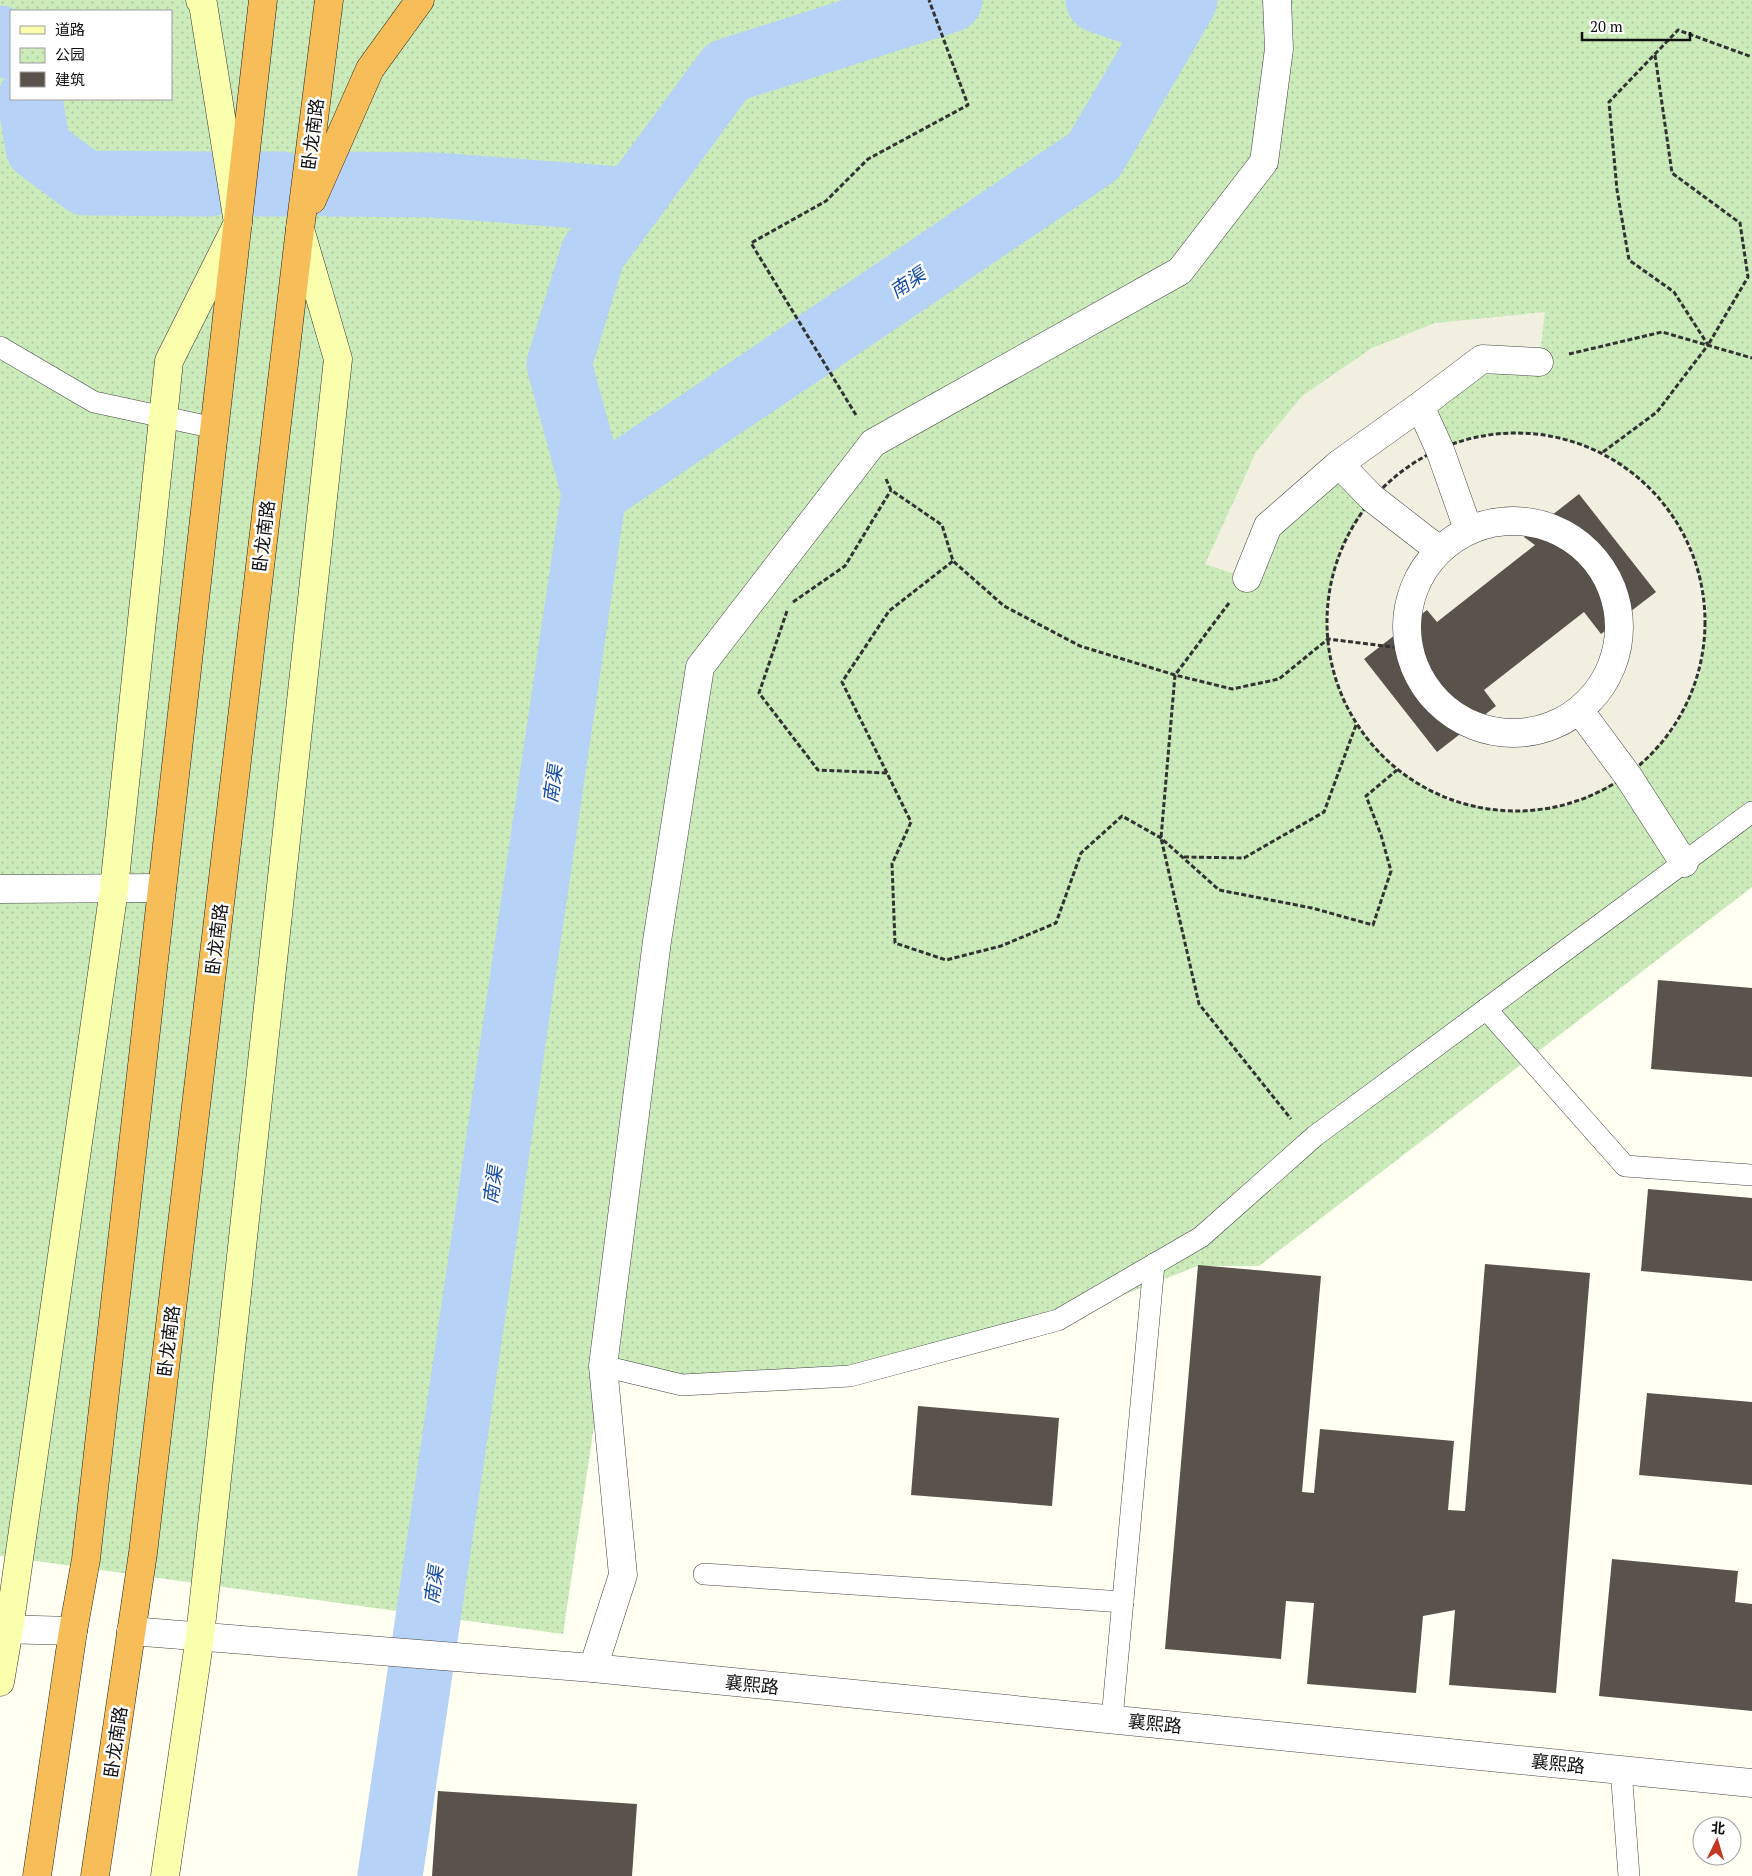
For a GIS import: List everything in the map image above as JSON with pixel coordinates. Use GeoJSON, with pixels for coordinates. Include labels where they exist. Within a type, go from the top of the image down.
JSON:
{"type":"FeatureCollection","features":[{"type":"Feature","properties":{"kind":"highway"},"geometry":{"type":"LineString","coordinates":[[37,1876],[73,1631],[86,1559],[263,0]]}},
{"type":"Feature","properties":{"kind":"highway","name":"卧龙南路"},"geometry":{"type":"LineString","coordinates":[[95,1876],[146,1523],[329,0]]}},
{"type":"Feature","properties":{"kind":"highway"},"geometry":{"type":"LineString","coordinates":[[300,229],[370,69],[420,0]]}},
{"type":"Feature","properties":{"kind":"street"},"geometry":{"type":"LineString","coordinates":[[0,1682],[5,1629],[114,889],[169,361],[238,223],[203,4],[200,0]]}},
{"type":"Feature","properties":{"kind":"street"},"geometry":{"type":"LineString","coordinates":[[593,1668],[623,1575],[603,1366],[657,941],[700,667],[872,441],[1180,271],[1264,162],[1279,49],[1277,0]]}},
{"type":"Feature","properties":{"kind":"street"},"geometry":{"type":"LineString","coordinates":[[164,1876],[200,1636],[338,359],[300,229]]}},
{"type":"Feature","properties":{"kind":"street"},"geometry":{"type":"LineString","coordinates":[[1247,578],[1268,526],[1339,464],[1482,360],[1539,362]]}},
{"type":"Feature","properties":{"kind":"street"},"geometry":{"type":"LineString","coordinates":[[1420,406],[1440,450],[1468,529]]}},
{"type":"Feature","properties":{"kind":"street"},"geometry":{"type":"LineString","coordinates":[[1339,464],[1372,498],[1439,550]]}},
{"type":"Feature","properties":{"kind":"street"},"geometry":{"type":"LineString","coordinates":[[1502,520],[1536,522],[1568,534],[1595,557],[1613,586],[1621,620],[1617,654],[1603,685],[1580,711],[1548,728],[1512,734],[1477,727],[1446,710],[1422,683],[1409,649],[1407,613],[1417,579],[1439,550],[1468,529],[1502,520]]}},
{"type":"Feature","properties":{"kind":"street"},"geometry":{"type":"LineString","coordinates":[[1580,711],[1628,776],[1684,863]]}},
{"type":"Feature","properties":{"kind":"street"},"geometry":{"type":"LineString","coordinates":[[0,889],[162,888]]}},
{"type":"Feature","properties":{"kind":"street"},"geometry":{"type":"LineString","coordinates":[[5,1629],[73,1631]]}},
{"type":"Feature","properties":{"kind":"street","name":"襄熙路"},"geometry":{"type":"LineString","coordinates":[[131,1631],[593,1668],[1752,1783]]}},
{"type":"Feature","properties":{"kind":"lane"},"geometry":{"type":"LineString","coordinates":[[0,347],[94,402],[215,428]]}},
{"type":"Feature","properties":{"kind":"lane"},"geometry":{"type":"LineString","coordinates":[[603,1366],[682,1385],[850,1376],[1058,1320],[1201,1237],[1315,1136],[1752,812]]}},
{"type":"Feature","properties":{"kind":"lane"},"geometry":{"type":"LineString","coordinates":[[1486,1010],[1626,1166],[1752,1175]]}},
{"type":"Feature","properties":{"kind":"lane"},"geometry":{"type":"LineString","coordinates":[[1112,1719],[1154,1264]]}},
{"type":"Feature","properties":{"kind":"lane"},"geometry":{"type":"LineString","coordinates":[[704,1574],[1123,1602]]}},
{"type":"Feature","properties":{"kind":"lane"},"geometry":{"type":"LineString","coordinates":[[1621,1769],[1628,1876]]}},
{"type":"Feature","properties":{"kind":"path"},"geometry":{"type":"LineString","coordinates":[[929,0],[968,105],[868,159],[826,201],[751,244],[872,441],[891,490],[942,525],[953,561],[1004,606],[1080,646],[1175,676],[1232,689],[1279,679],[1328,639],[1409,649]]}},
{"type":"Feature","properties":{"kind":"path"},"geometry":{"type":"LineString","coordinates":[[1708,345],[1674,292],[1629,260],[1616,190],[1609,102],[1678,30],[1752,57]]}},
{"type":"Feature","properties":{"kind":"path"},"geometry":{"type":"LineString","coordinates":[[1603,452],[1657,412],[1708,345],[1748,277],[1740,223],[1672,173],[1654,54]]}},
{"type":"Feature","properties":{"kind":"path"},"geometry":{"type":"LineString","coordinates":[[1539,362],[1662,332],[1752,358]]}},
{"type":"Feature","properties":{"kind":"path"},"geometry":{"type":"LineString","coordinates":[[1541,433],[1603,452],[1655,491],[1691,544],[1708,607],[1701,671],[1674,730],[1628,776],[1570,804],[1510,812],[1449,800],[1396,770],[1356,725],[1332,669],[1328,639],[1326,608],[1340,549],[1372,498],[1419,459],[1476,436],[1541,433]]}},
{"type":"Feature","properties":{"kind":"path"},"geometry":{"type":"LineString","coordinates":[[887,774],[818,770],[759,694],[789,605],[845,566],[891,490]]}},
{"type":"Feature","properties":{"kind":"path"},"geometry":{"type":"LineString","coordinates":[[953,561],[889,611],[842,682],[911,822],[892,864],[895,943],[946,960],[1001,946],[1056,923],[1081,853],[1122,816],[1161,838],[1219,890],[1312,908],[1373,926],[1391,871],[1381,835],[1366,796],[1396,770]]}},
{"type":"Feature","properties":{"kind":"path"},"geometry":{"type":"LineString","coordinates":[[1247,578],[1175,676],[1161,838],[1199,1004],[1290,1118],[1315,1136]]}},
{"type":"Feature","properties":{"kind":"path"},"geometry":{"type":"LineString","coordinates":[[1183,857],[1244,858],[1324,812],[1356,725]]}},
{"type":"Feature","properties":{"kind":"green space"},"geometry":{"type":"Polygon","coordinates":[[[0,0],[1752,0],[1752,887],[1259,1266],[1198,1266],[1058,1320],[850,1376],[682,1385],[603,1366],[563,1634],[0,1556],[0,0]]]}},
{"type":"Feature","properties":{"kind":"shaded area"},"geometry":{"type":"Polygon","coordinates":[[[1545,312],[1539,362],[1482,360],[1420,405],[1440,450],[1476,436],[1541,433],[1603,452],[1655,491],[1691,544],[1707,607],[1701,671],[1674,730],[1628,776],[1570,805],[1510,812],[1449,801],[1397,770],[1356,725],[1331,669],[1326,608],[1340,549],[1372,498],[1339,464],[1268,526],[1247,578],[1205,564],[1256,452],[1302,396],[1372,348],[1435,323],[1545,312]]]}},
{"type":"Feature","properties":{"kind":"building"},"geometry":{"type":"Polygon","coordinates":[[[1579,494],[1656,592],[1601,634],[1584,612],[1484,690],[1496,706],[1437,752],[1364,659],[1427,610],[1437,622],[1535,545],[1524,537],[1579,494]]]}},
{"type":"Feature","properties":{"kind":"building"},"geometry":{"type":"Polygon","coordinates":[[[1658,980],[1752,988],[1752,1077],[1651,1069],[1658,980]]]}},
{"type":"Feature","properties":{"kind":"building"},"geometry":{"type":"Polygon","coordinates":[[[1648,1189],[1752,1198],[1752,1281],[1641,1271],[1648,1189]]]}},
{"type":"Feature","properties":{"kind":"building"},"geometry":{"type":"Polygon","coordinates":[[[1485,1264],[1590,1273],[1556,1693],[1449,1685],[1455,1610],[1423,1616],[1416,1693],[1307,1684],[1314,1603],[1286,1601],[1281,1659],[1165,1649],[1198,1265],[1321,1276],[1302,1492],[1314,1493],[1320,1429],[1454,1441],[1448,1510],[1465,1511],[1485,1264]]]}},
{"type":"Feature","properties":{"kind":"building"},"geometry":{"type":"Polygon","coordinates":[[[1647,1393],[1752,1402],[1752,1485],[1639,1475],[1647,1393]]]}},
{"type":"Feature","properties":{"kind":"building"},"geometry":{"type":"Polygon","coordinates":[[[918,1406],[1059,1418],[1052,1506],[911,1495],[918,1406]]]}},
{"type":"Feature","properties":{"kind":"building"},"geometry":{"type":"Polygon","coordinates":[[[1612,1559],[1738,1571],[1735,1602],[1752,1604],[1752,1711],[1599,1696],[1612,1559]]]}},
{"type":"Feature","properties":{"kind":"building"},"geometry":{"type":"Polygon","coordinates":[[[438,1791],[637,1804],[632,1876],[432,1876],[438,1791]]]}},
{"type":"Feature","properties":{"kind":"waterway","name":"南渠"},"geometry":{"type":"LineString","coordinates":[[594,493],[559,364],[593,253],[727,71],[950,0]]}},
{"type":"Feature","properties":{"kind":"waterway","name":"南渠"},"geometry":{"type":"LineString","coordinates":[[1098,0],[1170,25]]}},
{"type":"Feature","properties":{"kind":"waterway","name":"南渠"},"geometry":{"type":"LineString","coordinates":[[390,1876],[594,493],[1094,156],[1185,0]]}},
{"type":"Feature","properties":{"kind":"waterway"},"geometry":{"type":"LineString","coordinates":[[0,38],[10,46]]}},
{"type":"Feature","properties":{"kind":"waterway"},"geometry":{"type":"LineString","coordinates":[[30,100],[38,148],[85,183],[210,184]]}},
{"type":"Feature","properties":{"kind":"waterway"},"geometry":{"type":"LineString","coordinates":[[253,184],[282,184]]}},
{"type":"Feature","properties":{"kind":"waterway"},"geometry":{"type":"LineString","coordinates":[[328,184],[435,185],[632,200]]}}]}
